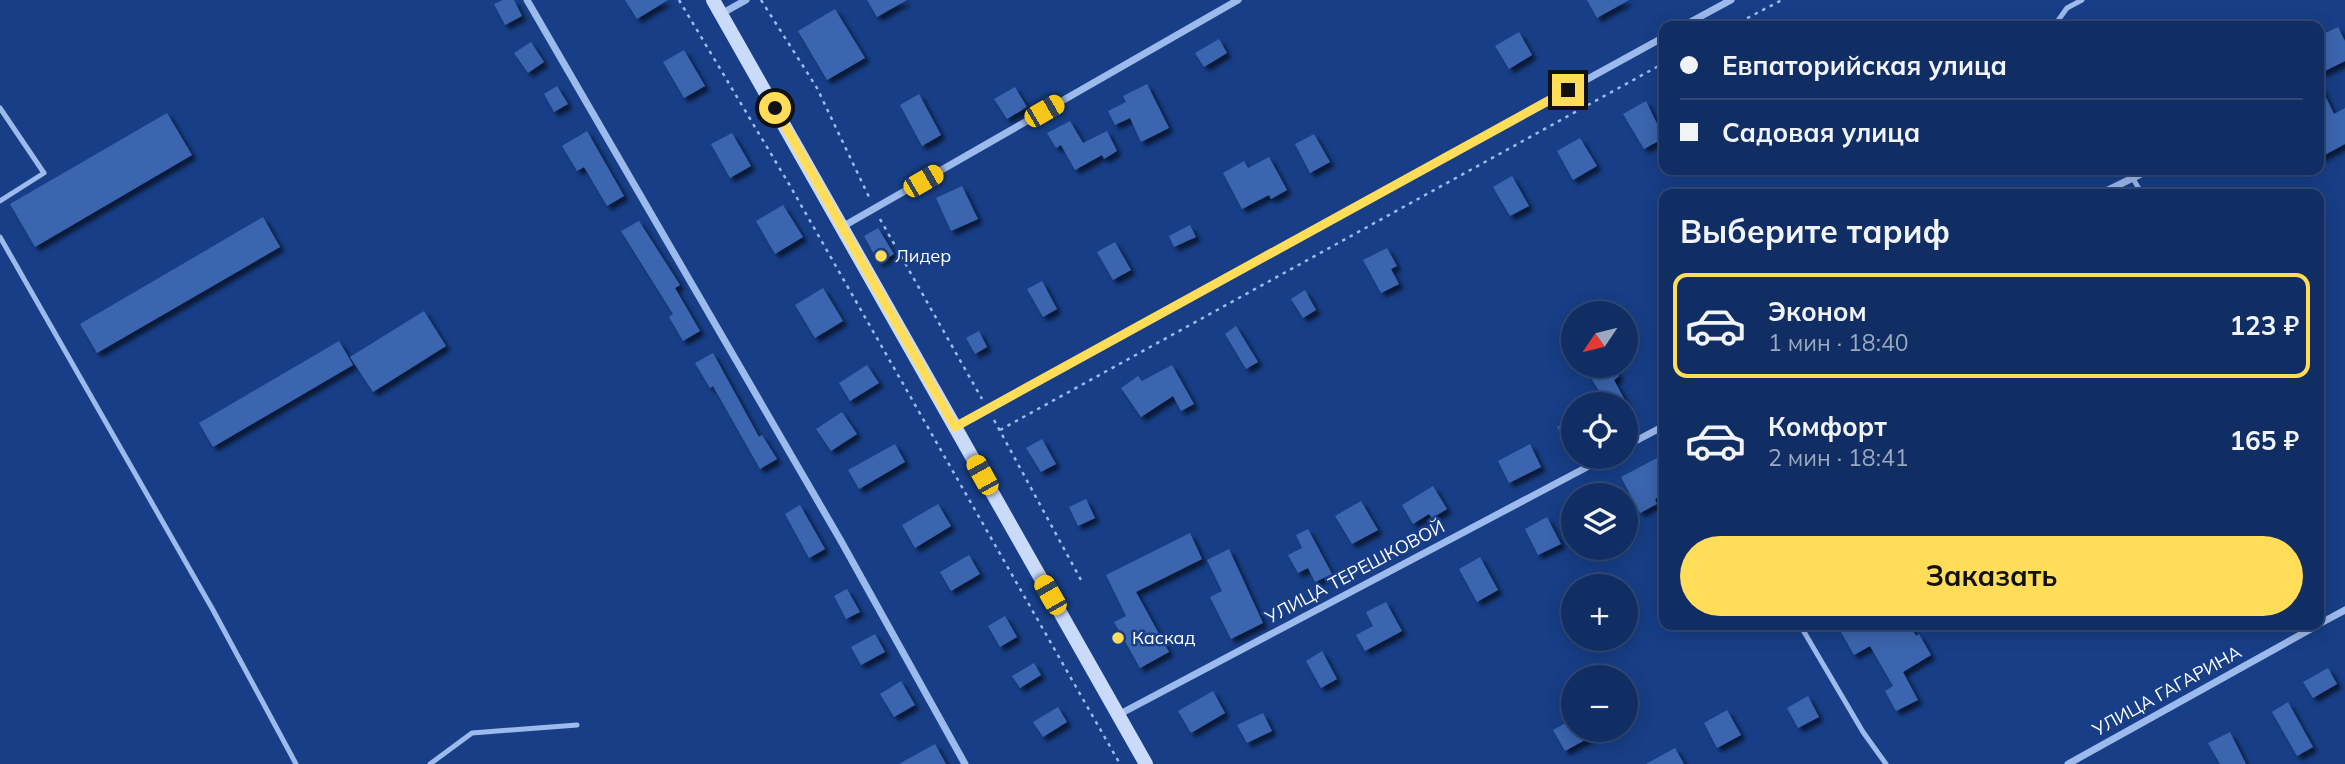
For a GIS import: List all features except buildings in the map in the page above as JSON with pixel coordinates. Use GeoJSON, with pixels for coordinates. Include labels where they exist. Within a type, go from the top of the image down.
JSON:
{"type":"FeatureCollection","features":[{"type":"Feature","properties":{"kind":"main road"},"geometry":{"type":"LineString","coordinates":[[713,0],[1146,764]]}},
{"type":"Feature","properties":{"kind":"street"},"geometry":{"type":"LineString","coordinates":[[527,0],[834,529],[965,764]]}},
{"type":"Feature","properties":{"kind":"street"},"geometry":{"type":"LineString","coordinates":[[721,14],[746,0]]}},
{"type":"Feature","properties":{"kind":"street"},"geometry":{"type":"LineString","coordinates":[[842,227],[1238,0]]}},
{"type":"Feature","properties":{"kind":"street"},"geometry":{"type":"LineString","coordinates":[[1692,21],[1731,0]]}},
{"type":"Feature","properties":{"kind":"street"},"geometry":{"type":"LineString","coordinates":[[955,427],[1659,40]]}},
{"type":"Feature","properties":{"kind":"street"},"geometry":{"type":"LineString","coordinates":[[2107,189],[2127,175]]}},
{"type":"Feature","properties":{"kind":"street"},"geometry":{"type":"LineString","coordinates":[[1638,440],[1659,429]]}},
{"type":"Feature","properties":{"kind":"street","name":"УЛИЦА ТЕРЕШКОВОЙ"},"geometry":{"type":"LineString","coordinates":[[1118,715],[1583,469]]}},
{"type":"Feature","properties":{"kind":"street","name":"УЛИЦА ГАГАРИНА"},"geometry":{"type":"LineString","coordinates":[[2324,621],[2345,610]]}},
{"type":"Feature","properties":{"kind":"street","name":"УЛИЦА ГАГАРИНА"},"geometry":{"type":"LineString","coordinates":[[2068,764],[2307,630]]}},
{"type":"Feature","properties":{"kind":"lane"},"geometry":{"type":"LineString","coordinates":[[2058,21],[2067,8],[2082,0]]}},
{"type":"Feature","properties":{"kind":"lane"},"geometry":{"type":"LineString","coordinates":[[0,108],[44,173],[0,201]]}},
{"type":"Feature","properties":{"kind":"lane"},"geometry":{"type":"LineString","coordinates":[[0,237],[212,610],[296,764]]}},
{"type":"Feature","properties":{"kind":"lane"},"geometry":{"type":"LineString","coordinates":[[1803,630],[1863,732],[1886,764]]}},
{"type":"Feature","properties":{"kind":"lane"},"geometry":{"type":"LineString","coordinates":[[430,764],[472,733],[577,725]]}},
{"type":"Feature","properties":{"kind":"path"},"geometry":{"type":"LineString","coordinates":[[679,0],[789,184],[1120,764]]}},
{"type":"Feature","properties":{"kind":"path"},"geometry":{"type":"LineString","coordinates":[[761,0],[817,88],[874,208],[1000,430],[1081,580]]}},
{"type":"Feature","properties":{"kind":"path"},"geometry":{"type":"LineString","coordinates":[[1742,21],[1782,0]]}},
{"type":"Feature","properties":{"kind":"path"},"geometry":{"type":"LineString","coordinates":[[1000,430],[1659,66]]}},
{"type":"Feature","properties":{"kind":"place","name":"Лидер"},"geometry":{"type":"Point","coordinates":[881,256]}},
{"type":"Feature","properties":{"kind":"place","name":"Каскад"},"geometry":{"type":"Point","coordinates":[1118,638]}},
{"type":"Feature","properties":{"kind":"route"},"geometry":{"type":"LineString","coordinates":[[775,108],[955,427],[1568,90]]}}]}
